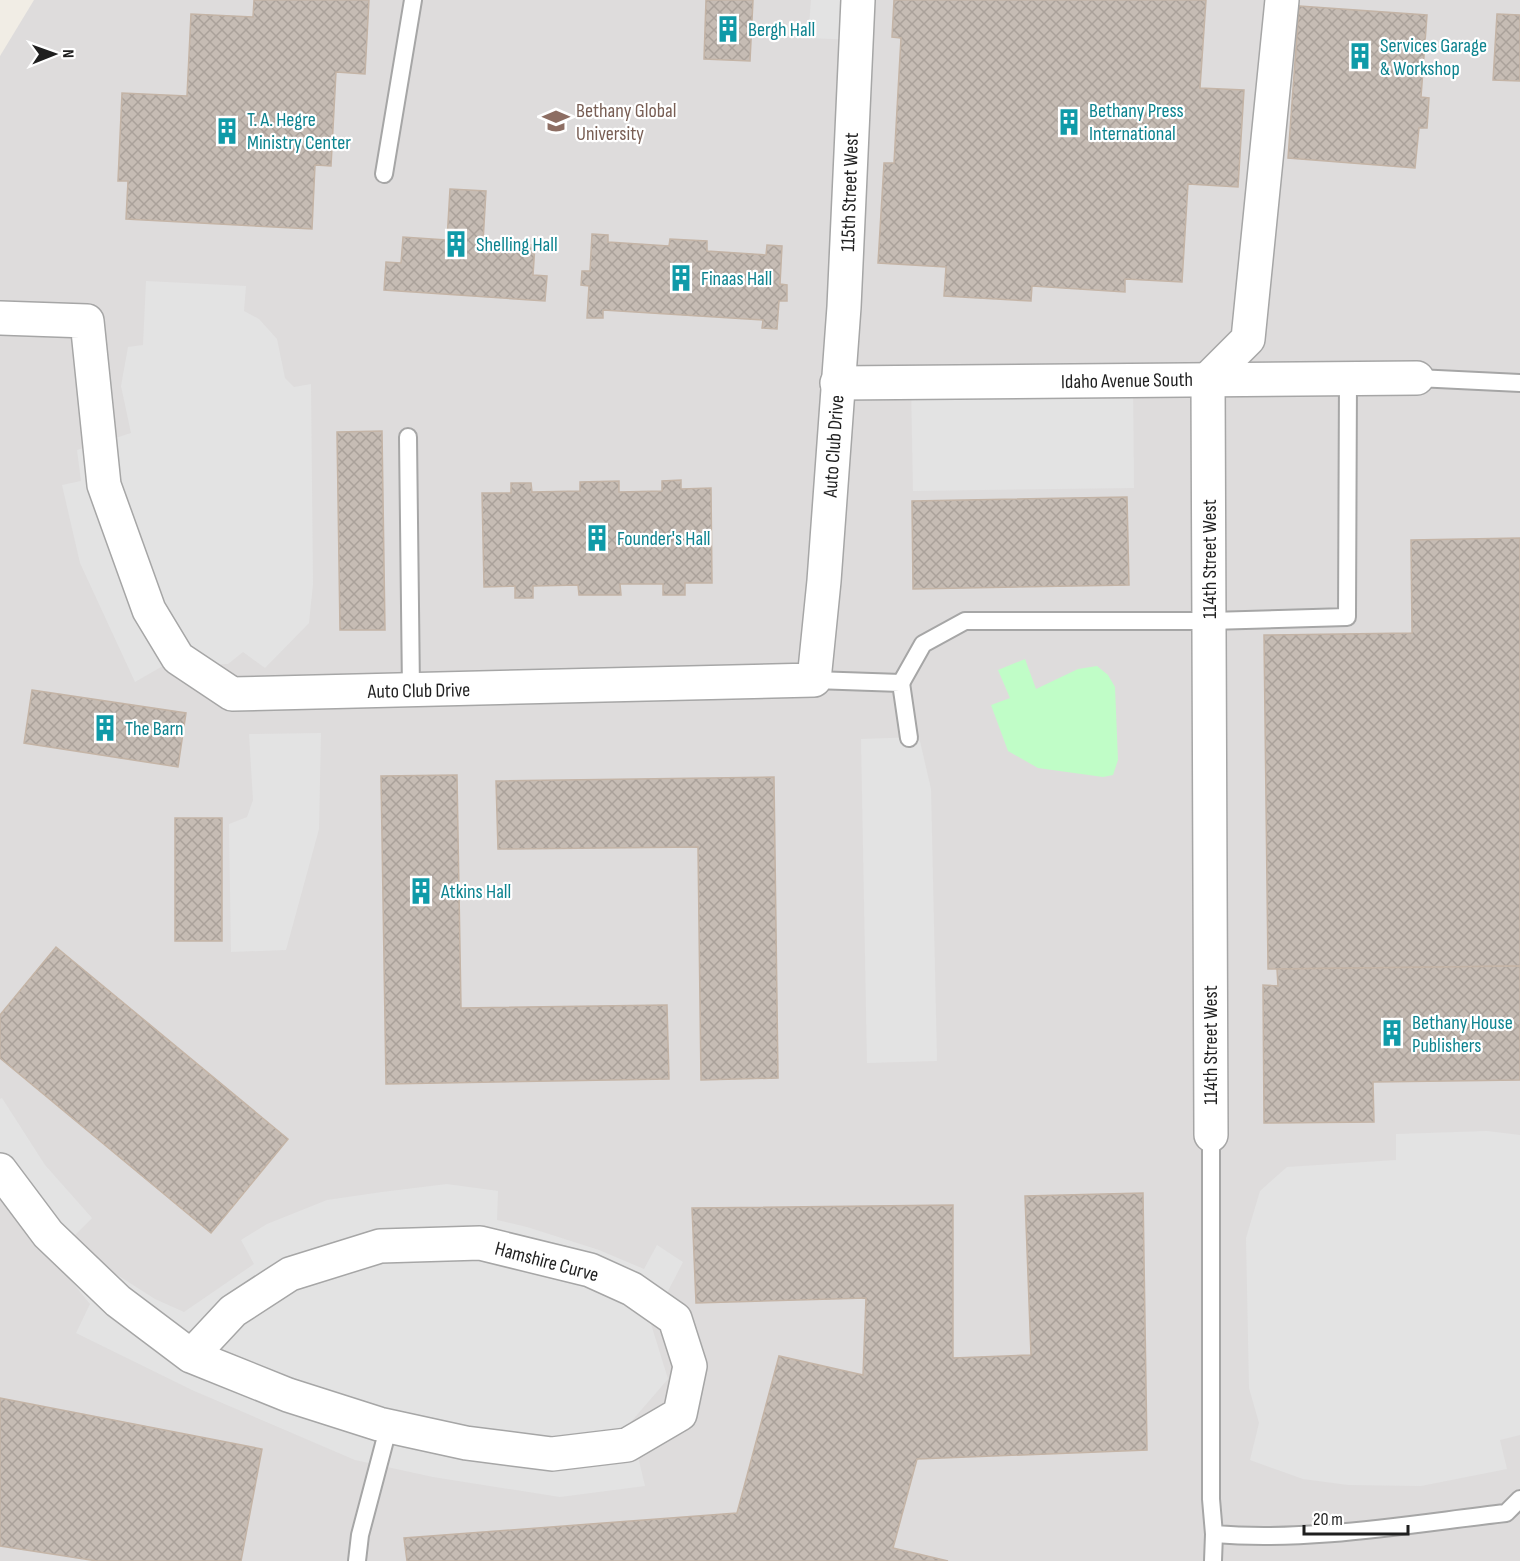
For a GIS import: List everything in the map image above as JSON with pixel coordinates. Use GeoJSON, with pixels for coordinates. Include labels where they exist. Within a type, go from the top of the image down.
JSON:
{"type":"FeatureCollection","features":[{"type":"Feature","properties":{"kind":"street","name":"115th Street West"},"geometry":{"type":"LineString","coordinates":[[837,383],[844,306],[858,0]]}},
{"type":"Feature","properties":{"kind":"street"},"geometry":{"type":"LineString","coordinates":[[1208,380],[1248,339],[1282,0]]}},
{"type":"Feature","properties":{"kind":"street","name":"Auto Club Drive"},"geometry":{"type":"LineString","coordinates":[[0,318],[87,321],[104,485],[149,610],[178,658],[232,694],[814,680],[824,581],[837,383]]}},
{"type":"Feature","properties":{"kind":"street","name":"Idaho Avenue South"},"geometry":{"type":"LineString","coordinates":[[837,383],[1417,378]]}},
{"type":"Feature","properties":{"kind":"street","name":"114th Street West"},"geometry":{"type":"LineString","coordinates":[[1208,380],[1211,1135]]}},
{"type":"Feature","properties":{"kind":"street","name":"Hamshire Curve"},"geometry":{"type":"LineString","coordinates":[[0,1170],[55,1240],[118,1301],[191,1356],[288,1395],[389,1425],[466,1443],[552,1454],[627,1445],[680,1414],[690,1366],[675,1320],[632,1289],[590,1270],[480,1243],[380,1246],[290,1274],[233,1311],[191,1356]]}},
{"type":"Feature","properties":{"kind":"lane"},"geometry":{"type":"LineString","coordinates":[[384,174],[413,0]]}},
{"type":"Feature","properties":{"kind":"lane"},"geometry":{"type":"LineString","coordinates":[[909,738],[901,682],[923,644],[965,621],[1210,621],[1347,617],[1348,378]]}},
{"type":"Feature","properties":{"kind":"lane"},"geometry":{"type":"LineString","coordinates":[[1417,378],[1520,383]]}},
{"type":"Feature","properties":{"kind":"lane"},"geometry":{"type":"LineString","coordinates":[[408,437],[411,690]]}},
{"type":"Feature","properties":{"kind":"lane"},"geometry":{"type":"LineString","coordinates":[[814,680],[901,682]]}},
{"type":"Feature","properties":{"kind":"lane"},"geometry":{"type":"LineString","coordinates":[[1211,1135],[1213,1561]]}},
{"type":"Feature","properties":{"kind":"lane"},"geometry":{"type":"LineString","coordinates":[[357,1561],[360,1535],[389,1425]]}},
{"type":"Feature","properties":{"kind":"lane"},"geometry":{"type":"LineString","coordinates":[[1214,1534],[1256,1537],[1359,1530],[1506,1513],[1520,1499]]}},
{"type":"Feature","properties":{"kind":"shaded area"},"geometry":{"type":"Polygon","coordinates":[[[34,0],[1520,0],[1520,1561],[0,1561],[0,56],[34,0]]]}},
{"type":"Feature","properties":{"kind":"shaded area"},"geometry":{"type":"Polygon","coordinates":[[[811,0],[858,0],[856,40],[808,38],[811,0]]]}},
{"type":"Feature","properties":{"kind":"shaded area"},"geometry":{"type":"Polygon","coordinates":[[[146,281],[246,286],[244,311],[259,319],[277,339],[285,378],[294,387],[311,384],[313,584],[309,623],[265,668],[243,652],[228,664],[161,667],[135,682],[80,563],[62,485],[81,481],[77,450],[131,433],[121,386],[128,347],[143,345],[146,281]]]}},
{"type":"Feature","properties":{"kind":"shaded area"},"geometry":{"type":"Polygon","coordinates":[[[1133,380],[1134,488],[913,491],[911,383],[1133,380]]]}},
{"type":"Feature","properties":{"kind":"shaded area"},"geometry":{"type":"Polygon","coordinates":[[[321,733],[319,829],[286,950],[231,952],[229,824],[247,817],[253,800],[249,734],[321,733]]]}},
{"type":"Feature","properties":{"kind":"shaded area"},"geometry":{"type":"Polygon","coordinates":[[[919,737],[931,789],[937,1061],[867,1063],[861,739],[919,737]]]}},
{"type":"Feature","properties":{"kind":"shaded area"},"geometry":{"type":"Polygon","coordinates":[[[2,1098],[45,1165],[92,1218],[75,1235],[86,1255],[155,1299],[184,1312],[254,1264],[241,1240],[267,1224],[327,1200],[382,1192],[447,1184],[498,1191],[497,1220],[599,1250],[644,1269],[657,1245],[683,1262],[651,1324],[668,1379],[630,1423],[645,1486],[560,1497],[433,1477],[355,1460],[192,1390],[76,1333],[90,1304],[0,1194],[0,1099],[2,1098]]]}},
{"type":"Feature","properties":{"kind":"shaded area"},"geometry":{"type":"Polygon","coordinates":[[[1487,1131],[1520,1135],[1520,1435],[1500,1440],[1507,1469],[1421,1486],[1348,1485],[1303,1479],[1250,1460],[1259,1423],[1249,1388],[1246,1238],[1260,1191],[1287,1167],[1396,1160],[1396,1134],[1487,1131]]]}},
{"type":"Feature","properties":{"kind":"green space"},"geometry":{"type":"Polygon","coordinates":[[[1025,659],[1036,689],[1078,669],[1097,666],[1108,675],[1115,687],[1118,760],[1113,775],[1103,777],[1038,768],[1008,751],[991,705],[1010,698],[998,670],[1025,659]]]}},
{"type":"Feature","properties":{"kind":"building","name":"T. A. Hegre Ministry Center"},"geometry":{"type":"Polygon","coordinates":[[[254,0],[369,0],[365,74],[336,72],[331,166],[315,165],[312,229],[126,219],[128,181],[118,181],[122,93],[187,96],[191,14],[253,17],[254,0]]]}},
{"type":"Feature","properties":{"kind":"building","name":"Bergh Hall"},"geometry":{"type":"Polygon","coordinates":[[[706,0],[753,0],[750,61],[704,59],[706,0]]]}},
{"type":"Feature","properties":{"kind":"building","name":"Bethany Press International"},"geometry":{"type":"Polygon","coordinates":[[[894,0],[1206,0],[1200,88],[1244,90],[1238,187],[1188,184],[1182,282],[1125,279],[1125,292],[1032,286],[1031,301],[944,296],[946,267],[878,263],[884,163],[894,163],[901,38],[892,37],[894,0]]]}},
{"type":"Feature","properties":{"kind":"building","name":"Services Garage & Workshop"},"geometry":{"type":"Polygon","coordinates":[[[1299,6],[1427,15],[1421,97],[1429,98],[1427,128],[1419,128],[1415,168],[1288,158],[1299,6]]]}},
{"type":"Feature","properties":{"kind":"building"},"geometry":{"type":"Polygon","coordinates":[[[1497,14],[1520,15],[1520,81],[1493,80],[1497,14]]]}},
{"type":"Feature","properties":{"kind":"building","name":"Shelling Hall"},"geometry":{"type":"Polygon","coordinates":[[[450,189],[486,191],[483,242],[535,245],[533,275],[547,276],[545,301],[384,290],[386,262],[401,263],[403,237],[447,240],[450,189]]]}},
{"type":"Feature","properties":{"kind":"building","name":"Finaas Hall"},"geometry":{"type":"Polygon","coordinates":[[[592,234],[608,235],[608,242],[669,246],[670,239],[707,241],[707,251],[766,255],[767,245],[782,246],[780,284],[787,285],[787,301],[779,301],[777,329],[762,328],[763,320],[603,310],[603,318],[587,318],[589,286],[581,285],[582,271],[590,271],[592,234]]]}},
{"type":"Feature","properties":{"kind":"building"},"geometry":{"type":"Polygon","coordinates":[[[382,431],[385,630],[340,630],[337,432],[382,431]]]}},
{"type":"Feature","properties":{"kind":"building","name":"Founder's Hall"},"geometry":{"type":"Polygon","coordinates":[[[681,480],[681,489],[711,488],[712,583],[685,583],[685,595],[663,595],[663,584],[620,584],[621,595],[579,595],[578,585],[533,586],[533,598],[515,598],[515,586],[484,587],[482,493],[511,493],[511,483],[531,483],[532,492],[580,491],[580,482],[619,481],[619,492],[662,491],[662,481],[681,480]]]}},
{"type":"Feature","properties":{"kind":"building"},"geometry":{"type":"Polygon","coordinates":[[[1127,497],[1129,585],[913,589],[912,501],[1127,497]]]}},
{"type":"Feature","properties":{"kind":"building"},"geometry":{"type":"Polygon","coordinates":[[[1520,538],[1520,966],[1268,969],[1264,635],[1412,633],[1411,540],[1520,538]]]}},
{"type":"Feature","properties":{"kind":"building","name":"The Barn"},"geometry":{"type":"Polygon","coordinates":[[[32,690],[186,713],[178,767],[24,743],[32,690]]]}},
{"type":"Feature","properties":{"kind":"building","name":"Atkins Hall"},"geometry":{"type":"Polygon","coordinates":[[[457,775],[461,1008],[667,1005],[669,1079],[386,1084],[381,776],[457,775]]]}},
{"type":"Feature","properties":{"kind":"building","name":"Atkins Hall"},"geometry":{"type":"Polygon","coordinates":[[[774,777],[778,1078],[701,1080],[698,847],[498,849],[496,781],[774,777]]]}},
{"type":"Feature","properties":{"kind":"building"},"geometry":{"type":"Polygon","coordinates":[[[175,818],[222,818],[222,941],[175,941],[175,818]]]}},
{"type":"Feature","properties":{"kind":"building"},"geometry":{"type":"Polygon","coordinates":[[[56,947],[288,1139],[211,1233],[0,1058],[0,1015],[56,947]]]}},
{"type":"Feature","properties":{"kind":"building","name":"Bethany House Publishers"},"geometry":{"type":"Polygon","coordinates":[[[1520,966],[1520,1080],[1373,1082],[1374,1122],[1264,1123],[1263,985],[1278,986],[1277,969],[1520,966]]]}},
{"type":"Feature","properties":{"kind":"building"},"geometry":{"type":"Polygon","coordinates":[[[1143,1193],[1147,1450],[917,1459],[893,1548],[948,1561],[407,1561],[404,1538],[737,1513],[779,1356],[863,1375],[866,1298],[696,1303],[692,1208],[953,1205],[953,1358],[1031,1355],[1025,1196],[1143,1193]]]}},
{"type":"Feature","properties":{"kind":"building"},"geometry":{"type":"Polygon","coordinates":[[[0,1398],[262,1449],[241,1561],[97,1561],[0,1546],[0,1398]]]}},
{"type":"Feature","properties":{"kind":"place","name":"Bergh Hall"},"geometry":{"type":"Point","coordinates":[728,29]}},
{"type":"Feature","properties":{"kind":"place","name":"Services Garage & Workshop"},"geometry":{"type":"Point","coordinates":[1360,56]}},
{"type":"Feature","properties":{"kind":"place","name":"Bethany Global University"},"geometry":{"type":"Point","coordinates":[556,121]}},
{"type":"Feature","properties":{"kind":"place","name":"Bethany Press International"},"geometry":{"type":"Point","coordinates":[1069,122]}},
{"type":"Feature","properties":{"kind":"place","name":"T. A. Hegre Ministry Center"},"geometry":{"type":"Point","coordinates":[227,131]}},
{"type":"Feature","properties":{"kind":"place","name":"Shelling Hall"},"geometry":{"type":"Point","coordinates":[456,244]}},
{"type":"Feature","properties":{"kind":"place","name":"Finaas Hall"},"geometry":{"type":"Point","coordinates":[681,278]}},
{"type":"Feature","properties":{"kind":"place","name":"Founder's Hall"},"geometry":{"type":"Point","coordinates":[597,538]}},
{"type":"Feature","properties":{"kind":"place","name":"The Barn"},"geometry":{"type":"Point","coordinates":[105,728]}},
{"type":"Feature","properties":{"kind":"place","name":"Atkins Hall"},"geometry":{"type":"Point","coordinates":[421,891]}},
{"type":"Feature","properties":{"kind":"place","name":"Bethany House Publishers"},"geometry":{"type":"Point","coordinates":[1392,1033]}}]}
